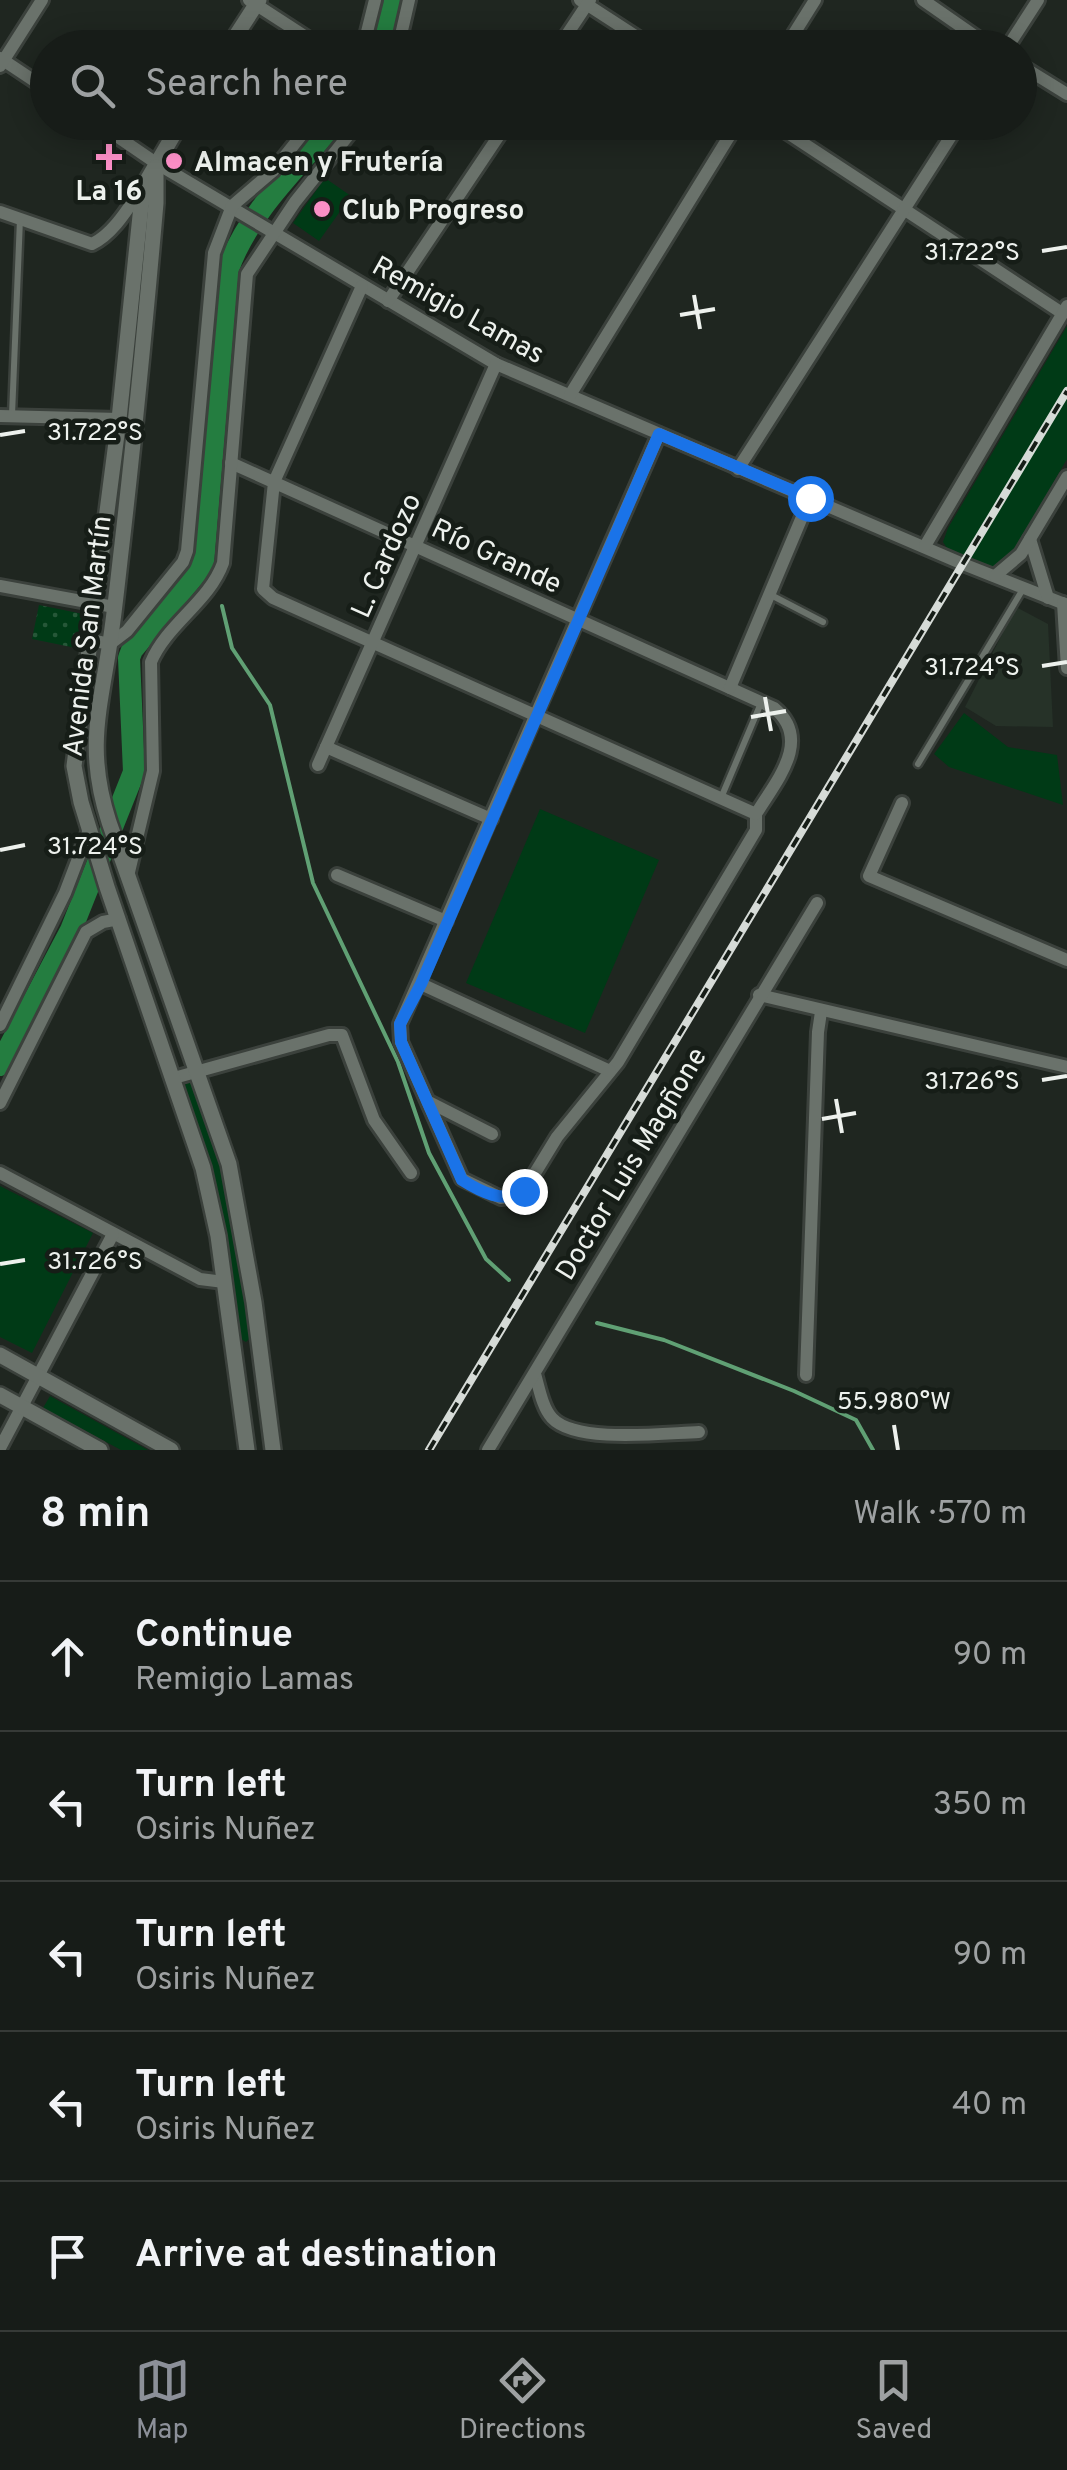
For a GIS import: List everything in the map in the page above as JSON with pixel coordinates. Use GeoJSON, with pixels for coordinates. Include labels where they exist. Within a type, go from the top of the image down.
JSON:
{"type":"FeatureCollection","features":[{"type":"Feature","properties":{"kind":"street"},"geometry":{"type":"LineString","coordinates":[[30,79],[1,61],[42,0]]}},
{"type":"Feature","properties":{"kind":"street"},"geometry":{"type":"LineString","coordinates":[[368,30],[375,0]]}},
{"type":"Feature","properties":{"kind":"street"},"geometry":{"type":"LineString","coordinates":[[402,30],[409,0]]}},
{"type":"Feature","properties":{"kind":"street"},"geometry":{"type":"LineString","coordinates":[[797,30],[816,0]]}},
{"type":"Feature","properties":{"kind":"street"},"geometry":{"type":"LineString","coordinates":[[923,0],[966,30]]}},
{"type":"Feature","properties":{"kind":"street"},"geometry":{"type":"LineString","coordinates":[[1019,30],[1038,0]]}},
{"type":"Feature","properties":{"kind":"street"},"geometry":{"type":"LineString","coordinates":[[238,30],[254,1],[297,30]]}},
{"type":"Feature","properties":{"kind":"street"},"geometry":{"type":"LineString","coordinates":[[569,30],[586,2],[627,30]]}},
{"type":"Feature","properties":{"kind":"street"},"geometry":{"type":"LineString","coordinates":[[1037,75],[1067,94]]}},
{"type":"Feature","properties":{"kind":"street","name":"Remigio Lamas"},"geometry":{"type":"LineString","coordinates":[[123,140],[496,364],[1065,604]]}},
{"type":"Feature","properties":{"kind":"street"},"geometry":{"type":"LineString","coordinates":[[0,212],[81,243],[98,242],[120,219],[170,140]]}},
{"type":"Feature","properties":{"kind":"street"},"geometry":{"type":"LineString","coordinates":[[90,640],[110,644],[127,631],[183,562],[187,552],[212,266],[235,208],[297,140]]}},
{"type":"Feature","properties":{"kind":"street"},"geometry":{"type":"LineString","coordinates":[[127,872],[153,772],[151,662],[156,649],[219,574],[223,563],[247,274],[272,230],[345,140]]}},
{"type":"Feature","properties":{"kind":"street"},"geometry":{"type":"LineString","coordinates":[[388,301],[496,140]]}},
{"type":"Feature","properties":{"kind":"street"},"geometry":{"type":"LineString","coordinates":[[570,395],[727,140]]}},
{"type":"Feature","properties":{"kind":"street"},"geometry":{"type":"LineString","coordinates":[[798,140],[1064,309],[925,546]]}},
{"type":"Feature","properties":{"kind":"street"},"geometry":{"type":"LineString","coordinates":[[738,469],[949,140]]}},
{"type":"Feature","properties":{"kind":"street","name":"Avenida San Martín"},"geometry":{"type":"LineString","coordinates":[[156,162],[156,203],[140,380],[110,644],[94,734],[98,791],[230,1164],[273,1450]]}},
{"type":"Feature","properties":{"kind":"street","name":"Avenida San Martín"},"geometry":{"type":"LineString","coordinates":[[146,182],[119,418],[73,752],[76,783],[107,887],[204,1168],[247,1450]]}},
{"type":"Feature","properties":{"kind":"street"},"geometry":{"type":"LineString","coordinates":[[362,286],[274,482],[263,589],[272,598],[373,645],[536,715],[756,814],[756,830],[618,1062],[557,1137],[524,1191],[514,1198],[500,1198],[462,1180],[399,1031],[421,984],[490,819],[536,715],[578,620],[659,434]]}},
{"type":"Feature","properties":{"kind":"street","name":"L. Cardozo"},"geometry":{"type":"LineString","coordinates":[[318,765],[496,364]]}},
{"type":"Feature","properties":{"kind":"street"},"geometry":{"type":"LineString","coordinates":[[6,416],[119,418]]}},
{"type":"Feature","properties":{"kind":"street","name":"Río Grande"},"geometry":{"type":"LineString","coordinates":[[231,462],[761,701],[784,716],[792,752],[756,814]]}},
{"type":"Feature","properties":{"kind":"street"},"geometry":{"type":"LineString","coordinates":[[994,576],[1012,563],[1030,539],[1067,477]]}},
{"type":"Feature","properties":{"kind":"street"},"geometry":{"type":"LineString","coordinates":[[730,688],[810,498]]}},
{"type":"Feature","properties":{"kind":"street"},"geometry":{"type":"LineString","coordinates":[[1030,539],[1048,598]]}},
{"type":"Feature","properties":{"kind":"street"},"geometry":{"type":"LineString","coordinates":[[0,586],[114,607]]}},
{"type":"Feature","properties":{"kind":"street"},"geometry":{"type":"LineString","coordinates":[[1065,604],[1067,668]]}},
{"type":"Feature","properties":{"kind":"street"},"geometry":{"type":"LineString","coordinates":[[326,747],[490,819]]}},
{"type":"Feature","properties":{"kind":"street"},"geometry":{"type":"LineString","coordinates":[[902,803],[869,876],[1067,960]]}},
{"type":"Feature","properties":{"kind":"street"},"geometry":{"type":"LineString","coordinates":[[1,1019],[92,838]]}},
{"type":"Feature","properties":{"kind":"street"},"geometry":{"type":"LineString","coordinates":[[338,875],[446,921]]}},
{"type":"Feature","properties":{"kind":"street","name":"Doctor Luis Magñone"},"geometry":{"type":"LineString","coordinates":[[488,1450],[817,902]]}},
{"type":"Feature","properties":{"kind":"street"},"geometry":{"type":"LineString","coordinates":[[0,1102],[86,932],[118,919]]}},
{"type":"Feature","properties":{"kind":"street"},"geometry":{"type":"LineString","coordinates":[[421,984],[610,1071]]}},
{"type":"Feature","properties":{"kind":"street"},"geometry":{"type":"LineString","coordinates":[[759,996],[1067,1067]]}},
{"type":"Feature","properties":{"kind":"street"},"geometry":{"type":"LineString","coordinates":[[806,1375],[821,1012]]}},
{"type":"Feature","properties":{"kind":"street"},"geometry":{"type":"LineString","coordinates":[[174,1078],[342,1035],[374,1120],[411,1173]]}},
{"type":"Feature","properties":{"kind":"street"},"geometry":{"type":"LineString","coordinates":[[429,1102],[492,1134]]}},
{"type":"Feature","properties":{"kind":"street"},"geometry":{"type":"LineString","coordinates":[[0,1173],[200,1279],[224,1282]]}},
{"type":"Feature","properties":{"kind":"street"},"geometry":{"type":"LineString","coordinates":[[0,1448],[113,1234]]}},
{"type":"Feature","properties":{"kind":"street"},"geometry":{"type":"LineString","coordinates":[[235,1356],[260,1352]]}},
{"type":"Feature","properties":{"kind":"street"},"geometry":{"type":"LineString","coordinates":[[0,1354],[172,1450]]}},
{"type":"Feature","properties":{"kind":"street"},"geometry":{"type":"LineString","coordinates":[[534,1374],[552,1418],[567,1428],[586,1433],[700,1432]]}},
{"type":"Feature","properties":{"kind":"street"},"geometry":{"type":"LineString","coordinates":[[0,1394],[100,1450]]}},
{"type":"Feature","properties":{"kind":"lane"},"geometry":{"type":"LineString","coordinates":[[6,416],[20,219]]}},
{"type":"Feature","properties":{"kind":"lane"},"geometry":{"type":"LineString","coordinates":[[918,764],[1024,588]]}},
{"type":"Feature","properties":{"kind":"lane"},"geometry":{"type":"LineString","coordinates":[[768,593],[823,622]]}},
{"type":"Feature","properties":{"kind":"lane"},"geometry":{"type":"LineString","coordinates":[[721,799],[761,701]]}},
{"type":"Feature","properties":{"kind":"shaded area"},"geometry":{"type":"Polygon","coordinates":[[[1016,607],[1048,624],[1053,727],[996,726],[965,707],[1016,607]]]}},
{"type":"Feature","properties":{"kind":"green space","name":"Club Progreso"},"geometry":{"type":"Polygon","coordinates":[[[325,178],[351,196],[319,241],[293,223],[325,178]]]}},
{"type":"Feature","properties":{"kind":"green space"},"geometry":{"type":"Polygon","coordinates":[[[1067,326],[1067,459],[1011,556],[996,568],[949,551],[943,542],[948,528],[1067,326]]]}},
{"type":"Feature","properties":{"kind":"green space"},"geometry":{"type":"Polygon","coordinates":[[[39,605],[83,614],[76,648],[32,639],[39,605]]]}},
{"type":"Feature","properties":{"kind":"green space"},"geometry":{"type":"Polygon","coordinates":[[[964,713],[1008,747],[1057,755],[1063,805],[949,767],[934,754],[964,713]]]}},
{"type":"Feature","properties":{"kind":"green space"},"geometry":{"type":"Polygon","coordinates":[[[540,809],[659,860],[585,1033],[466,983],[540,809]]]}},
{"type":"Feature","properties":{"kind":"green space"},"geometry":{"type":"Polygon","coordinates":[[[190,1079],[205,1113],[230,1208],[251,1337],[246,1342],[241,1339],[219,1200],[185,1085],[190,1079]]]}},
{"type":"Feature","properties":{"kind":"green space"},"geometry":{"type":"Polygon","coordinates":[[[0,1186],[93,1233],[32,1353],[0,1337],[0,1186]]]}},
{"type":"Feature","properties":{"kind":"green space"},"geometry":{"type":"Polygon","coordinates":[[[50,1396],[148,1450],[121,1450],[43,1408],[50,1396]]]}},
{"type":"Feature","properties":{"kind":"waterway"},"geometry":{"type":"LineString","coordinates":[[383,30],[390,0]]}},
{"type":"Feature","properties":{"kind":"waterway"},"geometry":{"type":"LineString","coordinates":[[0,1065],[71,930],[134,772],[129,658],[132,650],[203,565],[228,269],[261,209],[319,140]]}},
{"type":"Feature","properties":{"kind":"waterway"},"geometry":{"type":"LineString","coordinates":[[222,606],[232,648],[270,705],[313,883],[398,1062],[429,1153],[486,1259],[509,1280]]}},
{"type":"Feature","properties":{"kind":"waterway"},"geometry":{"type":"LineString","coordinates":[[597,1323],[664,1340],[794,1391],[856,1420],[873,1450]]}},
{"type":"Feature","properties":{"kind":"railway"},"geometry":{"type":"LineString","coordinates":[[429,1450],[1067,391]]}},
{"type":"Feature","properties":{"kind":"place","name":"La 16"},"geometry":{"type":"Point","coordinates":[109,157]}},
{"type":"Feature","properties":{"kind":"place","name":"Almacen y Frutería"},"geometry":{"type":"Point","coordinates":[174,161]}},
{"type":"Feature","properties":{"kind":"place","name":"Club Progreso"},"geometry":{"type":"Point","coordinates":[322,209]}},
{"type":"Feature","properties":{"kind":"route"},"geometry":{"type":"LineString","coordinates":[[524,1191],[514,1198],[500,1198],[462,1180],[401,1042],[400,1024],[421,984],[659,434],[810,498]]}}]}
